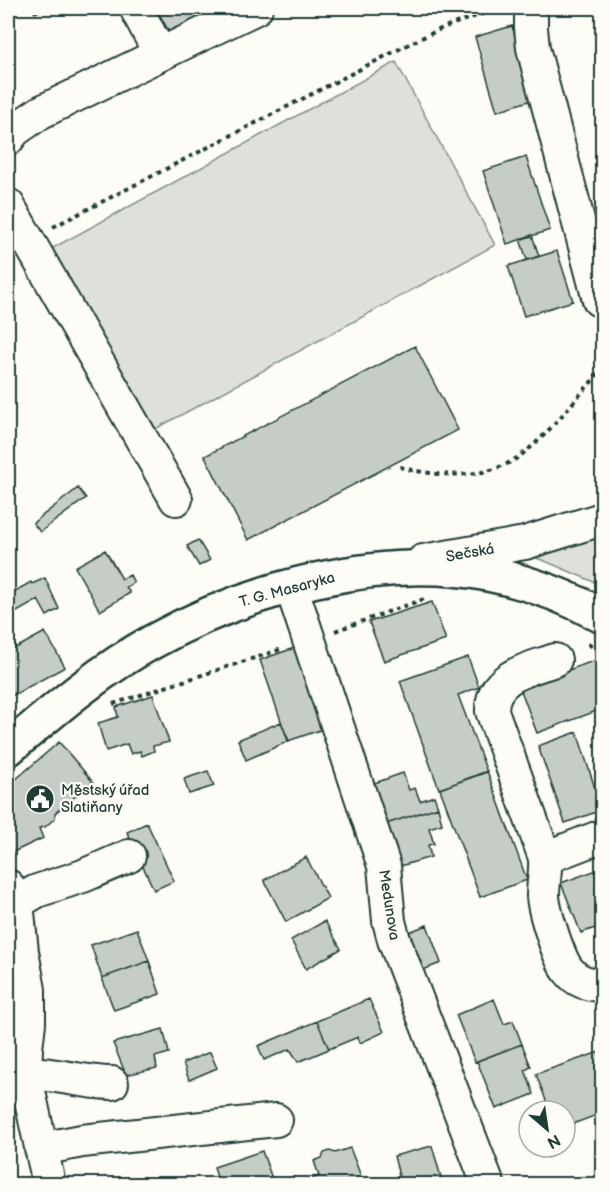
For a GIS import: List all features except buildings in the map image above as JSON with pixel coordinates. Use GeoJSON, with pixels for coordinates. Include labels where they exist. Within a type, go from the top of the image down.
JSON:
{"type":"FeatureCollection","features":[{"type":"Feature","properties":{"kind":"main road","name":"T. G. Masaryka"},"geometry":{"type":"LineString","coordinates":[[8,749],[80,690],[153,642],[231,605],[291,586],[334,576],[421,568],[486,573],[550,591],[603,616]]}},
{"type":"Feature","properties":{"kind":"street"},"geometry":{"type":"LineString","coordinates":[[136,8],[160,54]]}},
{"type":"Feature","properties":{"kind":"street"},"geometry":{"type":"LineString","coordinates":[[8,139],[15,130],[41,112],[256,8]]}},
{"type":"Feature","properties":{"kind":"street"},"geometry":{"type":"LineString","coordinates":[[531,8],[534,48],[599,300]]}},
{"type":"Feature","properties":{"kind":"street"},"geometry":{"type":"LineString","coordinates":[[8,205],[176,499]]}},
{"type":"Feature","properties":{"kind":"street","name":"Sečská"},"geometry":{"type":"LineString","coordinates":[[334,576],[500,548],[543,538],[603,519]]}},
{"type":"Feature","properties":{"kind":"street","name":"Medunova"},"geometry":{"type":"LineString","coordinates":[[291,586],[384,866],[388,912],[394,940],[488,1185]]}},
{"type":"Feature","properties":{"kind":"street"},"geometry":{"type":"LineString","coordinates":[[555,660],[521,671],[506,680],[499,686],[492,705],[545,858],[544,905],[564,963],[576,978],[585,983],[603,985]]}},
{"type":"Feature","properties":{"kind":"street"},"geometry":{"type":"LineString","coordinates":[[545,858],[603,836]]}},
{"type":"Feature","properties":{"kind":"street"},"geometry":{"type":"LineString","coordinates":[[49,1185],[25,1073],[30,1006],[14,938],[12,895],[37,891],[83,876],[129,856]]}},
{"type":"Feature","properties":{"kind":"street"},"geometry":{"type":"LineString","coordinates":[[25,1073],[112,1083]]}},
{"type":"Feature","properties":{"kind":"street"},"geometry":{"type":"LineString","coordinates":[[41,1149],[82,1141],[276,1120]]}},
{"type":"Feature","properties":{"kind":"path"},"geometry":{"type":"LineString","coordinates":[[28,240],[415,40],[499,8]]}},
{"type":"Feature","properties":{"kind":"path"},"geometry":{"type":"LineString","coordinates":[[400,467],[431,474],[458,474],[492,470],[510,462],[526,451],[589,385],[597,375],[603,356]]}},
{"type":"Feature","properties":{"kind":"shaded area"},"geometry":{"type":"Polygon","coordinates":[[[396,62],[495,245],[148,433],[49,250],[396,62]]]}},
{"type":"Feature","properties":{"kind":"shaded area"},"geometry":{"type":"Polygon","coordinates":[[[602,527],[602,561],[594,582],[518,552],[602,527]]]}},
{"type":"Feature","properties":{"kind":"place","name":"Městský úřad Slatiňany"},"geometry":{"type":"Point","coordinates":[40,799]}}]}
